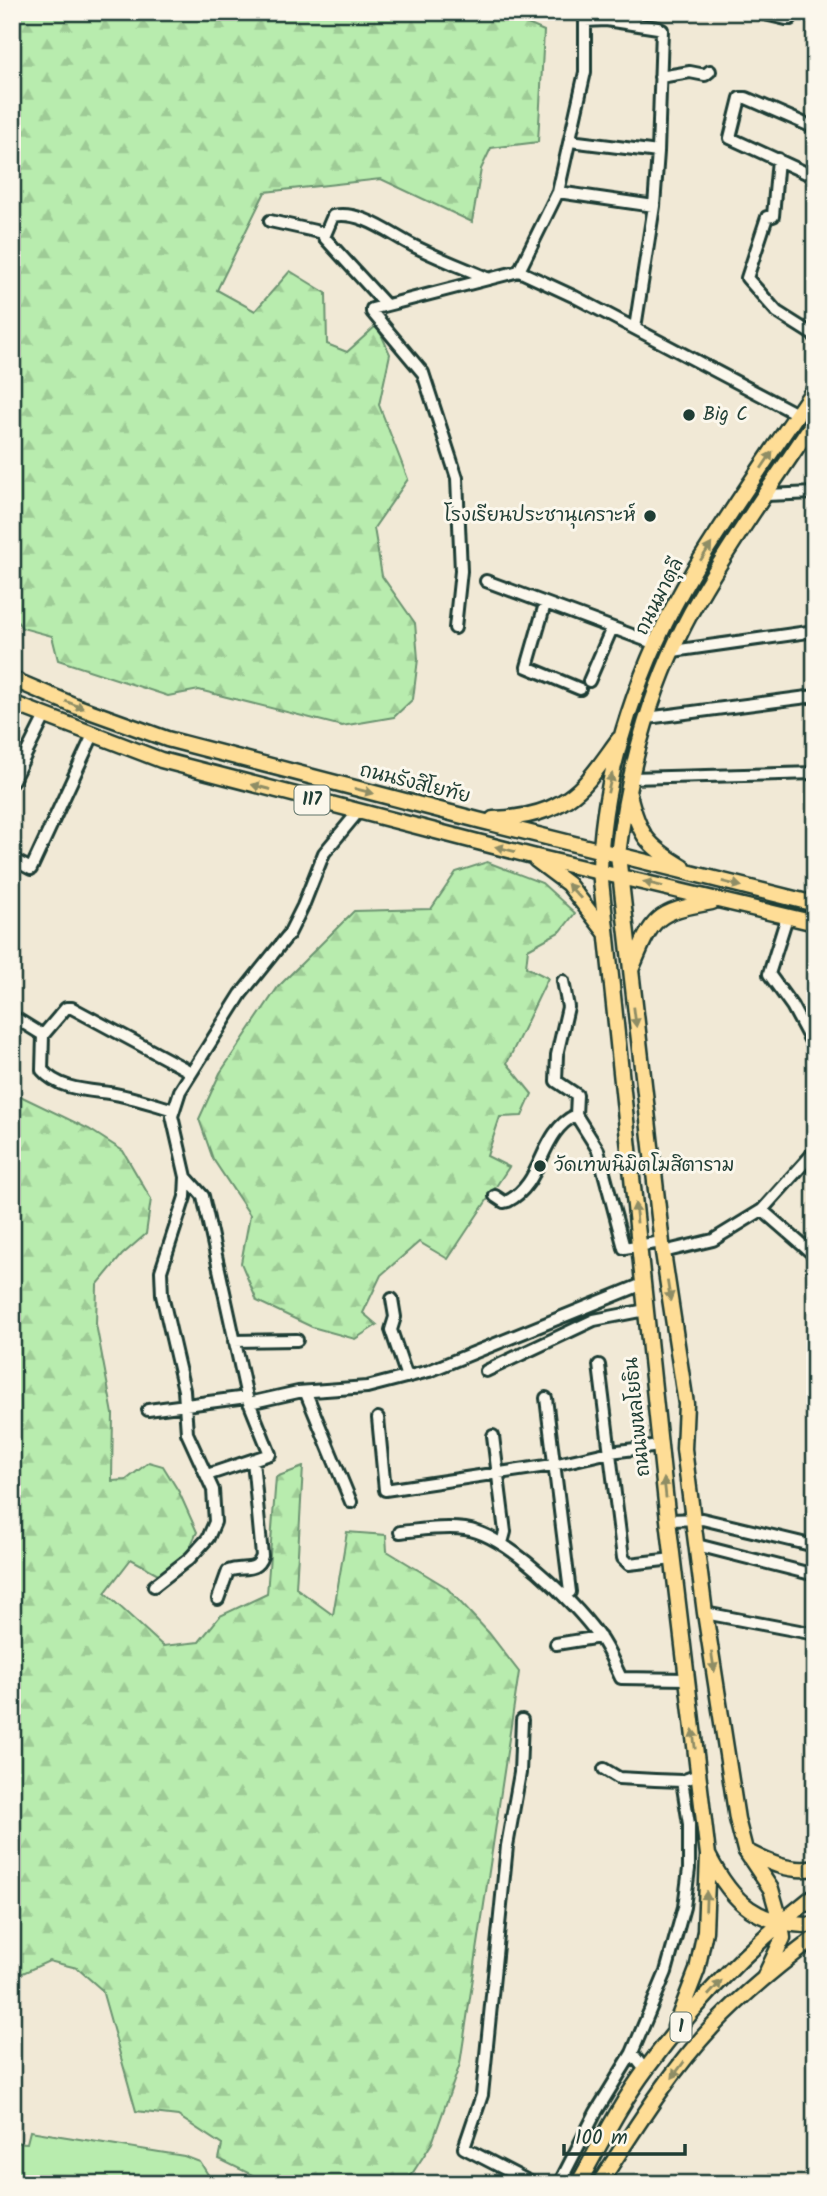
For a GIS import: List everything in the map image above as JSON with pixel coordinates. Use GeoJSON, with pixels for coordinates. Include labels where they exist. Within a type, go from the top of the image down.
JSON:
{"type":"FeatureCollection","features":[{"type":"Feature","properties":{"kind":"main road","name":"ถนนมาตุลี"},"geometry":{"type":"LineString","coordinates":[[600,872],[603,814],[623,735],[656,644],[693,572],[815,388]]}},
{"type":"Feature","properties":{"kind":"main road","name":"ถนนมาตุลี"},"geometry":{"type":"LineString","coordinates":[[619,876],[622,817],[647,718],[673,651],[698,600],[815,420]]}},
{"type":"Feature","properties":{"kind":"main road"},"geometry":{"type":"LineString","coordinates":[[750,485],[766,495]]}},
{"type":"Feature","properties":{"kind":"main road","name":"ถนนรังสิโยทัย"},"geometry":{"type":"LineString","coordinates":[[12,679],[78,707],[167,739],[815,904]]}},
{"type":"Feature","properties":{"kind":"main road","name":"117"},"geometry":{"type":"LineString","coordinates":[[12,703],[161,760],[532,856],[815,923]]}},
{"type":"Feature","properties":{"kind":"main road"},"geometry":{"type":"LineString","coordinates":[[478,820],[516,818],[557,807],[592,776],[623,735]]}},
{"type":"Feature","properties":{"kind":"main road"},"geometry":{"type":"LineString","coordinates":[[630,784],[634,811],[644,837],[670,859],[696,875]]}},
{"type":"Feature","properties":{"kind":"main road"},"geometry":{"type":"LineString","coordinates":[[532,856],[568,884],[607,934]]}},
{"type":"Feature","properties":{"kind":"main road","name":"ถนนพหลโยธิน"},"geometry":{"type":"LineString","coordinates":[[600,872],[660,1446],[708,1855],[734,1897],[761,1917],[781,1924],[815,1925]]}},
{"type":"Feature","properties":{"kind":"main road"},"geometry":{"type":"LineString","coordinates":[[619,876],[662,1247],[686,1404],[684,1449],[705,1613],[737,1819],[745,1850],[771,1889],[783,1938],[765,1976]]}},
{"type":"Feature","properties":{"kind":"main road"},"geometry":{"type":"LineString","coordinates":[[630,973],[653,923],[681,907],[720,901]]}},
{"type":"Feature","properties":{"kind":"main road"},"geometry":{"type":"LineString","coordinates":[[745,1850],[773,1865],[807,1870],[815,1868]]}},
{"type":"Feature","properties":{"kind":"main road"},"geometry":{"type":"LineString","coordinates":[[671,2037],[697,1970],[705,1931],[708,1855]]}},
{"type":"Feature","properties":{"kind":"main road","name":"1"},"geometry":{"type":"LineString","coordinates":[[578,2184],[612,2122],[645,2070],[671,2037],[747,1953],[815,1895]]}},
{"type":"Feature","properties":{"kind":"main road","name":"1"},"geometry":{"type":"LineString","coordinates":[[600,2184],[635,2129],[713,2026],[765,1976],[815,1938]]}},
{"type":"Feature","properties":{"kind":"street"},"geometry":{"type":"LineString","coordinates":[[639,25],[646,12]]}},
{"type":"Feature","properties":{"kind":"street"},"geometry":{"type":"LineString","coordinates":[[756,12],[786,19],[790,19],[795,12]]}},
{"type":"Feature","properties":{"kind":"street"},"geometry":{"type":"LineString","coordinates":[[519,271],[558,192],[585,72],[585,21],[609,16],[662,30],[654,206],[635,328]]}},
{"type":"Feature","properties":{"kind":"street"},"geometry":{"type":"LineString","coordinates":[[660,77],[690,72],[705,75],[710,71]]}},
{"type":"Feature","properties":{"kind":"street"},"geometry":{"type":"LineString","coordinates":[[815,128],[746,98],[740,98],[730,138],[815,177]]}},
{"type":"Feature","properties":{"kind":"street"},"geometry":{"type":"LineString","coordinates":[[570,141],[658,152]]}},
{"type":"Feature","properties":{"kind":"street"},"geometry":{"type":"LineString","coordinates":[[778,159],[773,216],[767,217],[747,278],[778,312],[815,336]]}},
{"type":"Feature","properties":{"kind":"street"},"geometry":{"type":"LineString","coordinates":[[558,192],[654,206]]}},
{"type":"Feature","properties":{"kind":"street"},"geometry":{"type":"LineString","coordinates":[[386,305],[327,241],[324,233],[333,216],[347,215],[371,223],[414,246],[489,279]]}},
{"type":"Feature","properties":{"kind":"street"},"geometry":{"type":"LineString","coordinates":[[270,221],[324,233]]}},
{"type":"Feature","properties":{"kind":"street"},"geometry":{"type":"LineString","coordinates":[[454,628],[461,571],[457,478],[423,373],[372,309],[519,271],[576,296],[797,414]]}},
{"type":"Feature","properties":{"kind":"street"},"geometry":{"type":"LineString","coordinates":[[766,495],[815,493]]}},
{"type":"Feature","properties":{"kind":"street"},"geometry":{"type":"LineString","coordinates":[[486,581],[656,644]]}},
{"type":"Feature","properties":{"kind":"street"},"geometry":{"type":"LineString","coordinates":[[545,604],[527,667],[580,689]]}},
{"type":"Feature","properties":{"kind":"street"},"geometry":{"type":"LineString","coordinates":[[589,681],[612,628]]}},
{"type":"Feature","properties":{"kind":"street"},"geometry":{"type":"LineString","coordinates":[[673,651],[815,631]]}},
{"type":"Feature","properties":{"kind":"street"},"geometry":{"type":"LineString","coordinates":[[647,718],[815,696]]}},
{"type":"Feature","properties":{"kind":"street"},"geometry":{"type":"LineString","coordinates":[[12,782],[45,716]]}},
{"type":"Feature","properties":{"kind":"street"},"geometry":{"type":"LineString","coordinates":[[12,859],[32,869],[93,735]]}},
{"type":"Feature","properties":{"kind":"street"},"geometry":{"type":"LineString","coordinates":[[630,784],[815,772]]}},
{"type":"Feature","properties":{"kind":"street"},"geometry":{"type":"LineString","coordinates":[[154,1586],[190,1558],[208,1538],[215,1522],[213,1490],[187,1433],[184,1390],[162,1295],[161,1271],[181,1217],[185,1197],[186,1177],[172,1116],[180,1091],[241,994],[289,934],[324,853],[358,812]]}},
{"type":"Feature","properties":{"kind":"street"},"geometry":{"type":"LineString","coordinates":[[787,917],[769,974],[792,1006],[815,1049]]}},
{"type":"Feature","properties":{"kind":"street"},"geometry":{"type":"LineString","coordinates":[[563,981],[568,1007],[557,1055],[556,1080],[577,1095],[576,1115],[598,1150],[624,1248],[640,1245],[662,1247],[713,1240],[762,1210],[815,1151]]}},
{"type":"Feature","properties":{"kind":"street"},"geometry":{"type":"LineString","coordinates":[[174,1110],[109,1093],[77,1089],[47,1077],[42,1070],[43,1035],[66,1008],[72,1009],[191,1072]]}},
{"type":"Feature","properties":{"kind":"street"},"geometry":{"type":"LineString","coordinates":[[12,1016],[43,1035]]}},
{"type":"Feature","properties":{"kind":"street"},"geometry":{"type":"LineString","coordinates":[[495,1196],[504,1202],[508,1201],[526,1187],[553,1133],[567,1119],[576,1115]]}},
{"type":"Feature","properties":{"kind":"street"},"geometry":{"type":"LineString","coordinates":[[186,1177],[203,1196],[248,1400],[270,1454],[207,1475]]}},
{"type":"Feature","properties":{"kind":"street"},"geometry":{"type":"LineString","coordinates":[[762,1210],[815,1256]]}},
{"type":"Feature","properties":{"kind":"street"},"geometry":{"type":"LineString","coordinates":[[148,1410],[298,1392],[367,1387],[407,1377],[429,1371],[643,1284]]}},
{"type":"Feature","properties":{"kind":"street"},"geometry":{"type":"LineString","coordinates":[[392,1299],[395,1317],[391,1330],[407,1377]]}},
{"type":"Feature","properties":{"kind":"street"},"geometry":{"type":"LineString","coordinates":[[486,1371],[594,1320],[646,1310]]}},
{"type":"Feature","properties":{"kind":"street"},"geometry":{"type":"LineString","coordinates":[[234,1341],[297,1340]]}},
{"type":"Feature","properties":{"kind":"street"},"geometry":{"type":"LineString","coordinates":[[599,1365],[625,1563],[639,1564],[673,1559]]}},
{"type":"Feature","properties":{"kind":"street"},"geometry":{"type":"LineString","coordinates":[[306,1393],[351,1502]]}},
{"type":"Feature","properties":{"kind":"street"},"geometry":{"type":"LineString","coordinates":[[546,1398],[570,1592]]}},
{"type":"Feature","properties":{"kind":"street"},"geometry":{"type":"LineString","coordinates":[[377,1418],[385,1490],[660,1446]]}},
{"type":"Feature","properties":{"kind":"street"},"geometry":{"type":"LineString","coordinates":[[493,1436],[505,1532],[502,1543]]}},
{"type":"Feature","properties":{"kind":"street"},"geometry":{"type":"LineString","coordinates":[[218,1599],[228,1571],[234,1568],[254,1568],[260,1563],[262,1556],[253,1460]]}},
{"type":"Feature","properties":{"kind":"street"},"geometry":{"type":"LineString","coordinates":[[669,1520],[693,1517],[815,1546]]}},
{"type":"Feature","properties":{"kind":"street"},"geometry":{"type":"LineString","coordinates":[[400,1532],[465,1529],[502,1543],[562,1593],[600,1637],[621,1678],[687,1679]]}},
{"type":"Feature","properties":{"kind":"street"},"geometry":{"type":"LineString","coordinates":[[696,1545],[815,1575]]}},
{"type":"Feature","properties":{"kind":"street"},"geometry":{"type":"LineString","coordinates":[[705,1613],[815,1634]]}},
{"type":"Feature","properties":{"kind":"street"},"geometry":{"type":"LineString","coordinates":[[556,1644],[600,1637]]}},
{"type":"Feature","properties":{"kind":"street"},"geometry":{"type":"LineString","coordinates":[[522,1720],[520,1773],[507,1846],[482,2095],[464,2148],[534,2184]]}},
{"type":"Feature","properties":{"kind":"street"},"geometry":{"type":"LineString","coordinates":[[604,1769],[620,1778],[682,1781],[698,1774]]}},
{"type":"Feature","properties":{"kind":"street"},"geometry":{"type":"LineString","coordinates":[[559,2184],[596,2112],[632,2053],[666,1972],[684,1907],[689,1869],[689,1824],[682,1781]]}},
{"type":"Feature","properties":{"kind":"street"},"geometry":{"type":"LineString","coordinates":[[632,2053],[645,2070]]}},
{"type":"Feature","properties":{"kind":"green space"},"geometry":{"type":"Polygon","coordinates":[[[12,12],[500,12],[544,31],[538,142],[491,148],[481,169],[472,222],[381,179],[265,192],[217,290],[255,311],[290,271],[326,293],[327,344],[347,352],[377,325],[390,354],[379,405],[408,479],[374,528],[382,576],[415,623],[418,659],[413,699],[394,717],[342,726],[199,690],[168,696],[58,660],[52,636],[22,628],[12,614],[12,12]]]}},
{"type":"Feature","properties":{"kind":"green space"},"geometry":{"type":"Polygon","coordinates":[[[487,862],[542,883],[575,913],[561,931],[528,949],[526,967],[548,978],[507,1063],[532,1094],[522,1116],[500,1117],[487,1156],[509,1167],[448,1259],[419,1242],[381,1275],[363,1313],[377,1325],[355,1339],[312,1327],[257,1301],[241,1263],[250,1215],[213,1159],[199,1119],[220,1073],[278,987],[354,911],[431,909],[456,872],[487,862]]]}},
{"type":"Feature","properties":{"kind":"green space"},"geometry":{"type":"Polygon","coordinates":[[[12,1092],[89,1129],[123,1151],[151,1199],[146,1234],[122,1255],[97,1285],[96,1324],[113,1414],[112,1481],[126,1480],[149,1462],[163,1466],[179,1492],[197,1532],[187,1554],[160,1575],[131,1559],[105,1593],[163,1646],[199,1642],[220,1616],[267,1594],[276,1477],[303,1467],[296,1588],[333,1615],[347,1532],[386,1535],[387,1551],[446,1587],[489,1633],[519,1672],[460,2064],[432,2143],[408,2180],[413,2184],[271,2184],[219,2159],[222,2145],[178,2116],[136,2111],[102,1990],[77,1968],[49,1961],[12,1978],[12,1092]]]}},
{"type":"Feature","properties":{"kind":"green space"},"geometry":{"type":"Polygon","coordinates":[[[30,2131],[184,2156],[200,2162],[214,2184],[12,2184],[12,2142],[27,2143],[30,2131]]]}},
{"type":"Feature","properties":{"kind":"place","name":"Big C"},"geometry":{"type":"Point","coordinates":[689,415]}},
{"type":"Feature","properties":{"kind":"place","name":"โรงเรียนประชานุเคราะห์"},"geometry":{"type":"Point","coordinates":[650,516]}},
{"type":"Feature","properties":{"kind":"place","name":"วัดเทพนิมิตโฆสิตาราม"},"geometry":{"type":"Point","coordinates":[540,1166]}}]}
